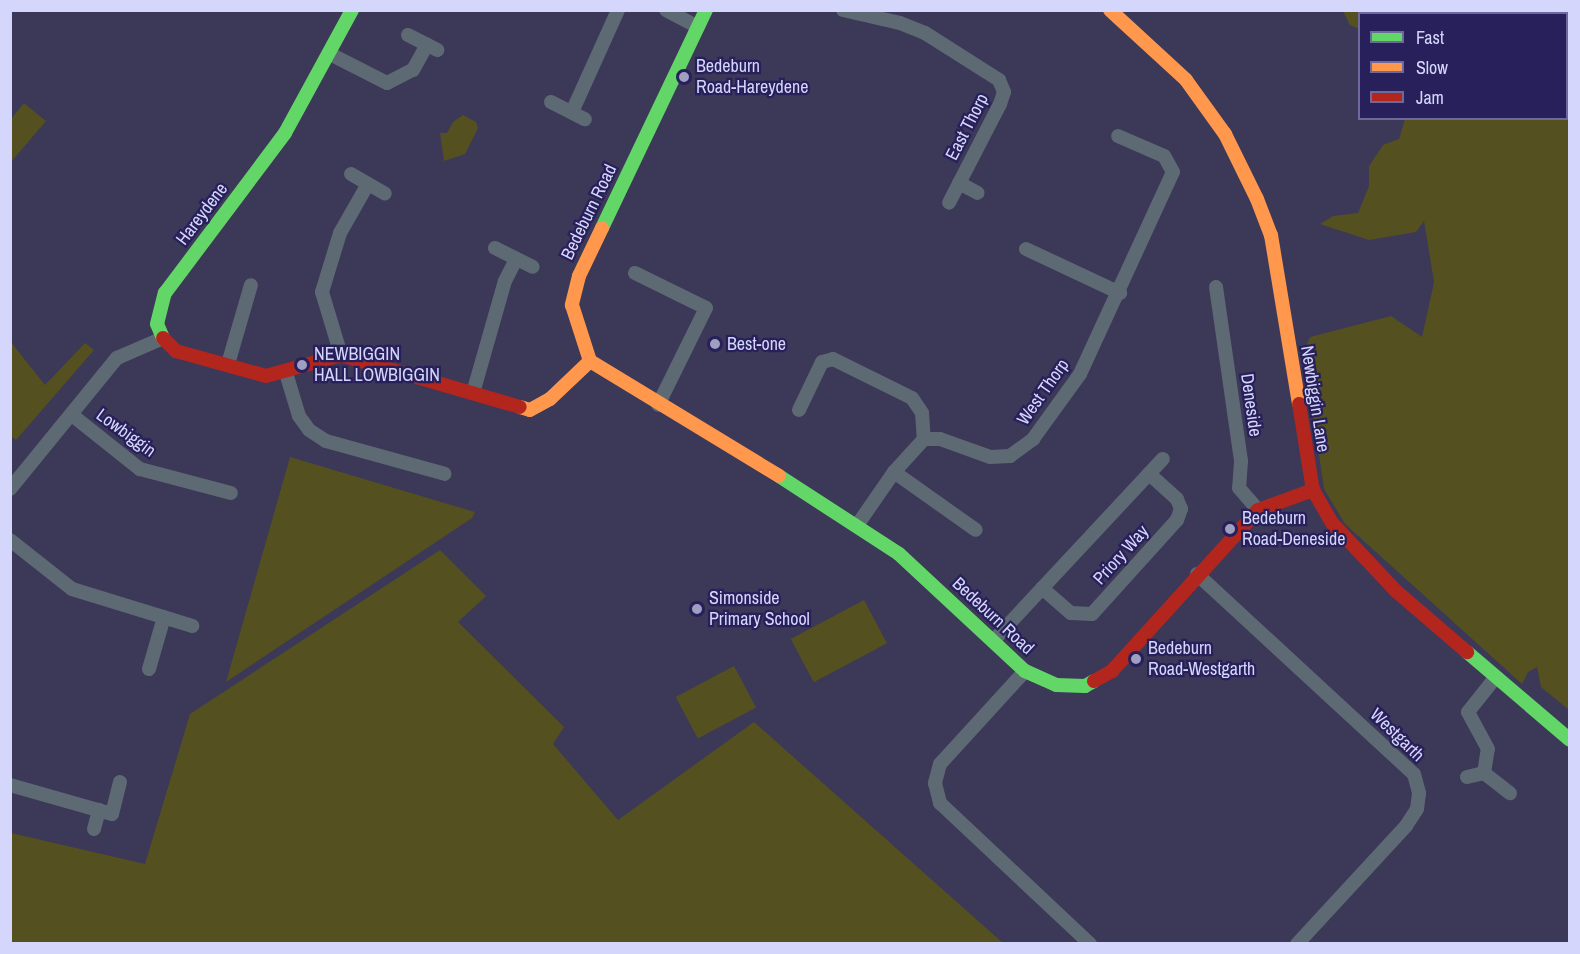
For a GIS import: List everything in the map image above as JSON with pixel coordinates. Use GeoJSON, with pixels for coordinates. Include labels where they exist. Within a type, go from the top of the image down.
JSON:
{"type":"FeatureCollection","features":[{"type":"Feature","properties":{"kind":"street","name":"Hareydene"},"geometry":{"type":"LineString","coordinates":[[163,338],[157,324],[165,293],[285,133],[352,10]]}},
{"type":"Feature","properties":{"kind":"street"},"geometry":{"type":"LineString","coordinates":[[572,112],[618,10]]}},
{"type":"Feature","properties":{"kind":"street"},"geometry":{"type":"LineString","coordinates":[[666,10],[698,27]]}},
{"type":"Feature","properties":{"kind":"street","name":"Bedeburn Road"},"geometry":{"type":"LineString","coordinates":[[706,10],[579,276],[572,305],[582,345],[590,361],[658,405],[858,524],[898,554],[1025,671],[1056,685],[1085,686],[1112,671],[1197,574],[1258,510],[1313,490]]}},
{"type":"Feature","properties":{"kind":"street","name":"East Thorp"},"geometry":{"type":"LineString","coordinates":[[843,10],[900,23],[925,33],[999,80],[1004,92],[1000,104],[949,203]]}},
{"type":"Feature","properties":{"kind":"street","name":"Newbiggin Lane"},"geometry":{"type":"LineString","coordinates":[[1110,10],[1186,80],[1225,135],[1257,199],[1271,236],[1279,275],[1313,490],[1333,524],[1363,560],[1495,678],[1569,740]]}},
{"type":"Feature","properties":{"kind":"street"},"geometry":{"type":"LineString","coordinates":[[330,54],[387,83],[413,70],[432,48],[408,35]]}},
{"type":"Feature","properties":{"kind":"street"},"geometry":{"type":"LineString","coordinates":[[551,102],[585,119]]}},
{"type":"Feature","properties":{"kind":"street","name":"West Thorp"},"geometry":{"type":"LineString","coordinates":[[924,439],[940,439],[990,457],[1011,456],[1033,439],[1080,374],[1120,293],[1173,172],[1164,156],[1118,136]]}},
{"type":"Feature","properties":{"kind":"street"},"geometry":{"type":"LineString","coordinates":[[351,174],[385,194]]}},
{"type":"Feature","properties":{"kind":"street","name":"East Thorp"},"geometry":{"type":"LineString","coordinates":[[959,183],[978,193]]}},
{"type":"Feature","properties":{"kind":"street"},"geometry":{"type":"LineString","coordinates":[[341,356],[322,292],[340,233],[368,184]]}},
{"type":"Feature","properties":{"kind":"street"},"geometry":{"type":"LineString","coordinates":[[495,248],[533,267]]}},
{"type":"Feature","properties":{"kind":"street"},"geometry":{"type":"LineString","coordinates":[[1026,249],[1120,293]]}},
{"type":"Feature","properties":{"kind":"street"},"geometry":{"type":"LineString","coordinates":[[473,393],[505,281],[516,259]]}},
{"type":"Feature","properties":{"kind":"street"},"geometry":{"type":"LineString","coordinates":[[635,273],[706,308],[658,405]]}},
{"type":"Feature","properties":{"kind":"street"},"geometry":{"type":"LineString","coordinates":[[228,364],[251,285]]}},
{"type":"Feature","properties":{"kind":"street","name":"Deneside"},"geometry":{"type":"LineString","coordinates":[[1203,301],[1216,292],[1241,461],[1239,488],[1258,510]]}},
{"type":"Feature","properties":{"kind":"street"},"geometry":{"type":"LineString","coordinates":[[163,338],[176,351],[266,376],[286,373],[341,356],[530,410],[550,399],[590,361]]}},
{"type":"Feature","properties":{"kind":"street","name":"Lowbiggin"},"geometry":{"type":"LineString","coordinates":[[10,489],[117,358],[163,338]]}},
{"type":"Feature","properties":{"kind":"street"},"geometry":{"type":"LineString","coordinates":[[799,410],[822,362],[833,359],[912,398],[922,413],[924,439],[894,472],[858,524]]}},
{"type":"Feature","properties":{"kind":"street"},"geometry":{"type":"LineString","coordinates":[[286,373],[299,416],[309,430],[326,441],[445,474]]}},
{"type":"Feature","properties":{"kind":"street","name":"Lowbiggin"},"geometry":{"type":"LineString","coordinates":[[72,415],[140,469],[231,493]]}},
{"type":"Feature","properties":{"kind":"street","name":"Priory Way"},"geometry":{"type":"LineString","coordinates":[[993,641],[1163,459]]}},
{"type":"Feature","properties":{"kind":"street"},"geometry":{"type":"LineString","coordinates":[[894,472],[976,530]]}},
{"type":"Feature","properties":{"kind":"street","name":"Priory Way"},"geometry":{"type":"LineString","coordinates":[[1042,588],[1071,614],[1092,614],[1177,520],[1181,509],[1177,499],[1149,474]]}},
{"type":"Feature","properties":{"kind":"street"},"geometry":{"type":"LineString","coordinates":[[10,540],[72,589],[192,626]]}},
{"type":"Feature","properties":{"kind":"street","name":"Westgarth"},"geometry":{"type":"LineString","coordinates":[[1197,574],[1413,774],[1416,783],[1417,809],[1406,826],[1297,944]]}},
{"type":"Feature","properties":{"kind":"street"},"geometry":{"type":"LineString","coordinates":[[149,669],[164,617]]}},
{"type":"Feature","properties":{"kind":"street"},"geometry":{"type":"LineString","coordinates":[[1025,671],[940,764],[935,783],[940,803],[1090,944]]}},
{"type":"Feature","properties":{"kind":"street"},"geometry":{"type":"LineString","coordinates":[[1484,773],[1488,749],[1468,712],[1495,678]]}},
{"type":"Feature","properties":{"kind":"street"},"geometry":{"type":"LineString","coordinates":[[1467,777],[1484,773]]}},
{"type":"Feature","properties":{"kind":"street"},"geometry":{"type":"LineString","coordinates":[[1484,773],[1510,793]]}},
{"type":"Feature","properties":{"kind":"street"},"geometry":{"type":"LineString","coordinates":[[10,785],[112,814],[120,782]]}},
{"type":"Feature","properties":{"kind":"street"},"geometry":{"type":"LineString","coordinates":[[94,829],[99,810]]}},
{"type":"Feature","properties":{"kind":"shaded area"},"geometry":{"type":"Polygon","coordinates":[[[1343,11],[1504,11],[1358,12],[1358,29],[1350,25],[1343,11]]]}},
{"type":"Feature","properties":{"kind":"shaded area"},"geometry":{"type":"Polygon","coordinates":[[[1570,11],[1569,710],[1541,687],[1537,667],[1528,672],[1522,684],[1345,524],[1324,489],[1304,351],[1310,337],[1391,316],[1422,337],[1434,282],[1424,221],[1416,232],[1369,240],[1320,224],[1333,216],[1358,213],[1369,186],[1369,166],[1383,145],[1399,139],[1405,120],[1568,120],[1568,12],[1536,12],[1570,11]]]}},
{"type":"Feature","properties":{"kind":"shaded area"},"geometry":{"type":"Polygon","coordinates":[[[24,103],[46,121],[11,162],[11,119],[24,103]]]}},
{"type":"Feature","properties":{"kind":"shaded area"},"geometry":{"type":"Polygon","coordinates":[[[463,115],[476,122],[478,128],[465,154],[444,161],[440,133],[447,133],[453,122],[463,115]]]}},
{"type":"Feature","properties":{"kind":"shaded area"},"geometry":{"type":"Polygon","coordinates":[[[10,341],[45,385],[85,343],[94,350],[16,440],[11,436],[10,341]]]}},
{"type":"Feature","properties":{"kind":"shaded area"},"geometry":{"type":"Polygon","coordinates":[[[290,457],[475,512],[472,518],[226,682],[290,457]]]}},
{"type":"Feature","properties":{"kind":"shaded area"},"geometry":{"type":"Polygon","coordinates":[[[440,550],[486,596],[458,622],[564,727],[553,744],[618,820],[754,722],[1003,943],[11,943],[11,833],[145,864],[190,714],[440,550]]]}},
{"type":"Feature","properties":{"kind":"shaded area"},"geometry":{"type":"Polygon","coordinates":[[[864,600],[887,643],[814,682],[791,639],[864,600]]]}},
{"type":"Feature","properties":{"kind":"shaded area"},"geometry":{"type":"Polygon","coordinates":[[[734,666],[756,707],[698,738],[676,697],[734,666]]]}},
{"type":"Feature","properties":{"kind":"traffic: fast"},"geometry":{"type":"LineString","coordinates":[[163,338],[157,324],[165,293],[285,133],[352,10]]}},
{"type":"Feature","properties":{"kind":"traffic: fast"},"geometry":{"type":"LineString","coordinates":[[602,228],[706,10]]}},
{"type":"Feature","properties":{"kind":"traffic: fast"},"geometry":{"type":"LineString","coordinates":[[779,476],[899,554],[1025,671],[1056,685],[1085,686],[1094,681]]}},
{"type":"Feature","properties":{"kind":"traffic: fast"},"geometry":{"type":"LineString","coordinates":[[1467,652],[1570,740]]}},
{"type":"Feature","properties":{"kind":"traffic: slow"},"geometry":{"type":"LineString","coordinates":[[1110,10],[1186,80],[1225,134],[1257,199],[1271,235],[1299,404]]}},
{"type":"Feature","properties":{"kind":"traffic: slow"},"geometry":{"type":"LineString","coordinates":[[602,228],[579,276],[572,305],[590,361],[779,476]]}},
{"type":"Feature","properties":{"kind":"traffic: slow"},"geometry":{"type":"LineString","coordinates":[[520,407],[530,410],[550,399],[590,361]]}},
{"type":"Feature","properties":{"kind":"traffic: jam"},"geometry":{"type":"LineString","coordinates":[[163,338],[176,351],[266,376],[341,355],[520,407]]}},
{"type":"Feature","properties":{"kind":"traffic: jam"},"geometry":{"type":"LineString","coordinates":[[1299,404],[1313,490],[1333,524],[1396,591],[1467,652]]}},
{"type":"Feature","properties":{"kind":"traffic: jam"},"geometry":{"type":"LineString","coordinates":[[1094,681],[1112,671],[1258,510],[1313,490]]}},
{"type":"Feature","properties":{"kind":"place","name":"Bedeburn Road-Hareydene"},"geometry":{"type":"Point","coordinates":[684,77]}},
{"type":"Feature","properties":{"kind":"place","name":"Best-one"},"geometry":{"type":"Point","coordinates":[715,344]}},
{"type":"Feature","properties":{"kind":"place","name":"NEWBIGGIN HALL LOWBIGGIN"},"geometry":{"type":"Point","coordinates":[302,365]}},
{"type":"Feature","properties":{"kind":"place","name":"Bedeburn Road-Deneside"},"geometry":{"type":"Point","coordinates":[1230,529]}},
{"type":"Feature","properties":{"kind":"place","name":"Simonside Primary School"},"geometry":{"type":"Point","coordinates":[697,609]}},
{"type":"Feature","properties":{"kind":"place","name":"Bedeburn Road-Westgarth"},"geometry":{"type":"Point","coordinates":[1136,659]}}]}
